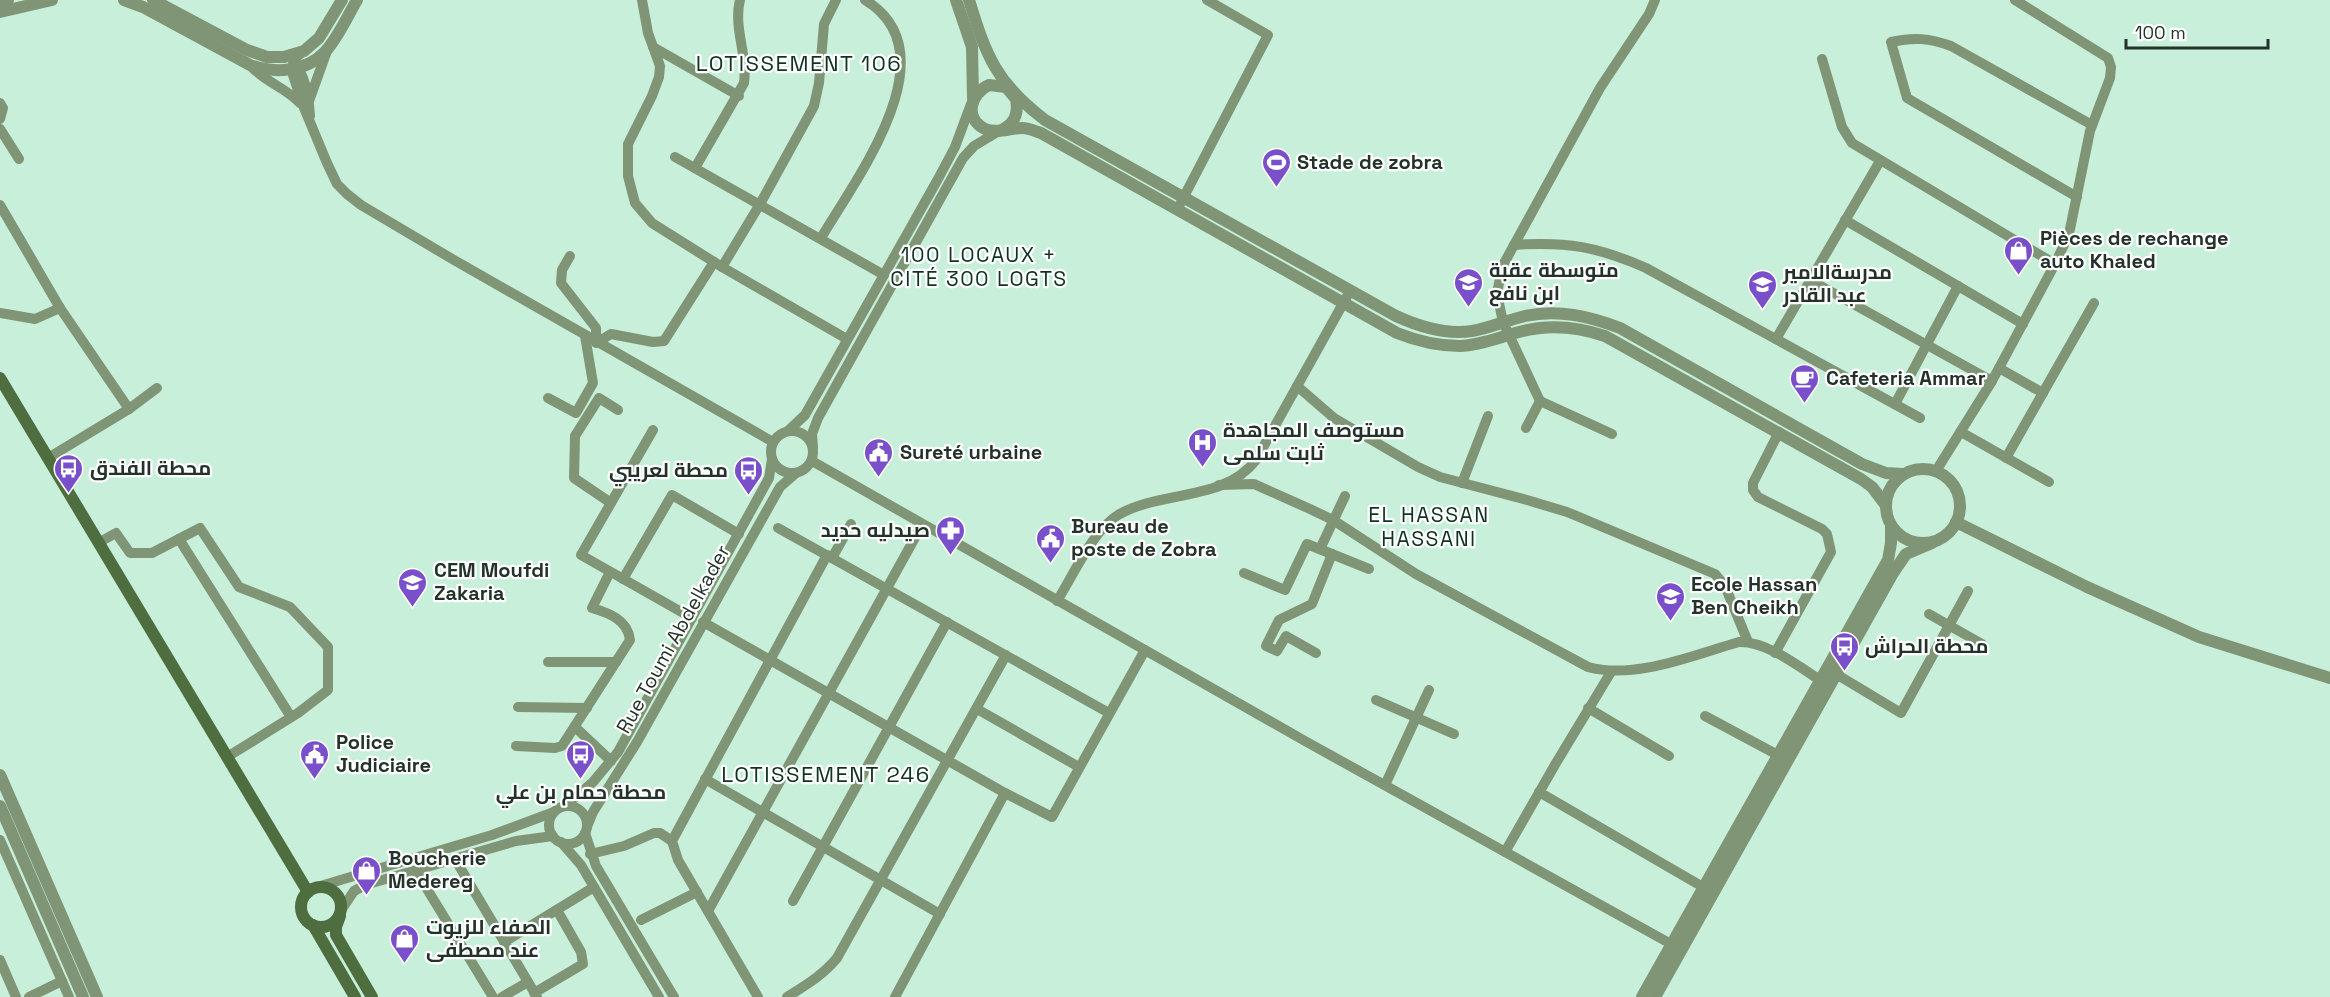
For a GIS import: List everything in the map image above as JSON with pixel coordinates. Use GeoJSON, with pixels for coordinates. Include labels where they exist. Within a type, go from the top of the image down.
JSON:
{"type":"FeatureCollection","features":[{"type":"Feature","properties":{"kind":"main road"},"geometry":{"type":"LineString","coordinates":[[0,378],[227,757],[313,890]]}},
{"type":"Feature","properties":{"kind":"main road"},"geometry":{"type":"LineString","coordinates":[[355,997],[313,926],[303,916],[302,903],[313,890],[328,888],[334,891],[341,902],[336,935],[372,997]]}},
{"type":"Feature","properties":{"kind":"main road"},"geometry":{"type":"LineString","coordinates":[[313,926],[327,927],[336,922],[341,913]]}},
{"type":"Feature","properties":{"kind":"street"},"geometry":{"type":"LineString","coordinates":[[0,2],[8,0]]}},
{"type":"Feature","properties":{"kind":"street"},"geometry":{"type":"LineString","coordinates":[[0,12],[52,0]]}},
{"type":"Feature","properties":{"kind":"street"},"geometry":{"type":"LineString","coordinates":[[124,0],[143,7],[263,70],[314,61],[329,46]]}},
{"type":"Feature","properties":{"kind":"street"},"geometry":{"type":"LineString","coordinates":[[153,0],[247,50],[292,64]]}},
{"type":"Feature","properties":{"kind":"street"},"geometry":{"type":"LineString","coordinates":[[292,64],[319,38],[342,0]]}},
{"type":"Feature","properties":{"kind":"street"},"geometry":{"type":"LineString","coordinates":[[306,104],[329,46],[357,0]]}},
{"type":"Feature","properties":{"kind":"street"},"geometry":{"type":"LineString","coordinates":[[642,0],[644,17],[660,66],[659,77],[645,112],[628,144],[628,176],[635,203],[652,223],[718,265],[847,339]]}},
{"type":"Feature","properties":{"kind":"street"},"geometry":{"type":"LineString","coordinates":[[695,168],[739,96],[746,70],[740,0]]}},
{"type":"Feature","properties":{"kind":"street"},"geometry":{"type":"LineString","coordinates":[[596,343],[611,334],[653,342],[664,341],[718,265],[760,204],[814,106],[819,83],[824,24],[836,0]]}},
{"type":"Feature","properties":{"kind":"street"},"geometry":{"type":"LineString","coordinates":[[821,238],[869,157],[891,114],[900,82],[898,47],[894,33],[881,11],[865,0]]}},
{"type":"Feature","properties":{"kind":"street"},"geometry":{"type":"LineString","coordinates":[[956,0],[972,46],[973,116],[983,128],[999,131],[1026,128],[1041,133],[1397,333],[1438,345],[1477,344],[1543,327],[1583,329],[1605,336],[1861,478],[1886,504]]}},
{"type":"Feature","properties":{"kind":"street"},"geometry":{"type":"LineString","coordinates":[[969,0],[988,54],[998,74],[1012,92],[1046,120],[1396,316],[1432,329],[1472,331],[1542,314],[1574,314],[1604,322],[1620,328],[1862,464],[1886,473],[1902,474]]}},
{"type":"Feature","properties":{"kind":"street"},"geometry":{"type":"LineString","coordinates":[[1177,210],[1268,35],[1207,0]]}},
{"type":"Feature","properties":{"kind":"street"},"geometry":{"type":"LineString","coordinates":[[1612,434],[1540,401],[1503,322],[1497,294],[1498,282],[1502,267],[1600,88],[1649,14],[1655,0]]}},
{"type":"Feature","properties":{"kind":"street"},"geometry":{"type":"LineString","coordinates":[[1936,471],[1992,381],[2069,234],[2092,125],[2110,78],[2111,67],[2108,58],[2015,0]]}},
{"type":"Feature","properties":{"kind":"street"},"geometry":{"type":"LineString","coordinates":[[2077,197],[1907,98],[1891,42],[1914,37],[1931,39],[1951,46],[2092,125]]}},
{"type":"Feature","properties":{"kind":"street"},"geometry":{"type":"LineString","coordinates":[[653,47],[739,96]]}},
{"type":"Feature","properties":{"kind":"street"},"geometry":{"type":"LineString","coordinates":[[1822,59],[1847,136],[1852,143],[2055,264]]}},
{"type":"Feature","properties":{"kind":"street"},"geometry":{"type":"LineString","coordinates":[[292,64],[310,119],[337,184],[361,205],[596,343],[773,442]]}},
{"type":"Feature","properties":{"kind":"street"},"geometry":{"type":"LineString","coordinates":[[250,65],[256,73],[306,104]]}},
{"type":"Feature","properties":{"kind":"street"},"geometry":{"type":"LineString","coordinates":[[989,85],[998,85],[1012,92],[1018,108],[1017,116],[1013,123],[974,146],[963,158],[818,418],[812,434],[812,461],[796,473],[782,471],[772,459],[773,442],[805,415],[955,147],[972,101],[982,88],[989,85]]}},
{"type":"Feature","properties":{"kind":"street"},"geometry":{"type":"LineString","coordinates":[[0,103],[3,108],[0,119]]}},
{"type":"Feature","properties":{"kind":"street"},"geometry":{"type":"LineString","coordinates":[[0,129],[19,159]]}},
{"type":"Feature","properties":{"kind":"street"},"geometry":{"type":"LineString","coordinates":[[675,158],[884,275]]}},
{"type":"Feature","properties":{"kind":"street"},"geometry":{"type":"LineString","coordinates":[[1776,339],[1880,161]]}},
{"type":"Feature","properties":{"kind":"street"},"geometry":{"type":"LineString","coordinates":[[0,204],[60,308],[129,409]]}},
{"type":"Feature","properties":{"kind":"street"},"geometry":{"type":"LineString","coordinates":[[1845,220],[2023,324]]}},
{"type":"Feature","properties":{"kind":"street"},"geometry":{"type":"LineString","coordinates":[[1514,245],[1567,244],[1594,248],[1619,256],[1920,418]]}},
{"type":"Feature","properties":{"kind":"street"},"geometry":{"type":"LineString","coordinates":[[570,256],[562,270],[561,283],[596,328],[596,343]]}},
{"type":"Feature","properties":{"kind":"street"},"geometry":{"type":"LineString","coordinates":[[1810,280],[1992,381]]}},
{"type":"Feature","properties":{"kind":"street"},"geometry":{"type":"LineString","coordinates":[[1894,404],[1958,286]]}},
{"type":"Feature","properties":{"kind":"street"},"geometry":{"type":"LineString","coordinates":[[1057,601],[1099,533],[1117,516],[1138,507],[1219,485],[1239,477],[1248,470],[1256,460],[1350,291]]}},
{"type":"Feature","properties":{"kind":"street"},"geometry":{"type":"LineString","coordinates":[[2006,458],[2094,303]]}},
{"type":"Feature","properties":{"kind":"street"},"geometry":{"type":"LineString","coordinates":[[0,313],[36,319],[60,308]]}},
{"type":"Feature","properties":{"kind":"street"},"geometry":{"type":"LineString","coordinates":[[548,398],[576,413],[593,383],[585,336]]}},
{"type":"Feature","properties":{"kind":"street"},"geometry":{"type":"LineString","coordinates":[[1999,368],[2043,393]]}},
{"type":"Feature","properties":{"kind":"street"},"geometry":{"type":"LineString","coordinates":[[1297,386],[1334,417],[1358,433],[1440,477],[1567,512],[1715,574],[1725,586],[1748,642]]}},
{"type":"Feature","properties":{"kind":"street"},"geometry":{"type":"LineString","coordinates":[[48,458],[129,409],[157,388]]}},
{"type":"Feature","properties":{"kind":"street"},"geometry":{"type":"LineString","coordinates":[[611,503],[574,478],[575,436],[599,398],[618,410]]}},
{"type":"Feature","properties":{"kind":"street"},"geometry":{"type":"LineString","coordinates":[[1526,428],[1540,401]]}},
{"type":"Feature","properties":{"kind":"street"},"geometry":{"type":"LineString","coordinates":[[1462,483],[1488,416]]}},
{"type":"Feature","properties":{"kind":"street"},"geometry":{"type":"LineString","coordinates":[[653,430],[581,555],[1005,793],[1052,817],[1144,650]]}},
{"type":"Feature","properties":{"kind":"street"},"geometry":{"type":"LineString","coordinates":[[788,431],[805,435],[813,447]]}},
{"type":"Feature","properties":{"kind":"street"},"geometry":{"type":"LineString","coordinates":[[1775,653],[1831,552],[1827,534],[1822,529],[1758,497],[1753,490],[1753,483],[1779,432]]}},
{"type":"Feature","properties":{"kind":"street"},"geometry":{"type":"LineString","coordinates":[[1961,432],[2049,482]]}},
{"type":"Feature","properties":{"kind":"street","name":"Rue Toumi Abdelkader"},"geometry":{"type":"LineString","coordinates":[[586,830],[593,812],[637,742],[769,478],[772,459]]}},
{"type":"Feature","properties":{"kind":"street"},"geometry":{"type":"LineString","coordinates":[[1256,460],[1254,474],[1261,487]]}},
{"type":"Feature","properties":{"kind":"street"},"geometry":{"type":"LineString","coordinates":[[812,461],[1144,650],[1671,944]]}},
{"type":"Feature","properties":{"kind":"street"},"geometry":{"type":"LineString","coordinates":[[1642,997],[1778,755],[1825,683],[1836,674],[1893,573],[1906,554],[1932,543],[1944,537],[1956,522],[1961,505],[1958,492],[1951,481],[1928,468],[1915,469],[1902,474],[1887,494],[1888,520],[1906,540],[1919,544],[1932,543]]}},
{"type":"Feature","properties":{"kind":"street","name":"Rue Toumi Abdelkader"},"geometry":{"type":"LineString","coordinates":[[565,806],[593,782],[611,761],[780,487],[796,473]]}},
{"type":"Feature","properties":{"kind":"street"},"geometry":{"type":"LineString","coordinates":[[1219,485],[1241,483],[1261,487],[1333,520],[1416,574],[1588,667],[1611,672],[1636,670],[1739,642],[1755,642],[1825,683]]}},
{"type":"Feature","properties":{"kind":"street"},"geometry":{"type":"LineString","coordinates":[[623,579],[672,495],[739,534]]}},
{"type":"Feature","properties":{"kind":"street"},"geometry":{"type":"LineString","coordinates":[[1320,549],[1345,496]]}},
{"type":"Feature","properties":{"kind":"street"},"geometry":{"type":"LineString","coordinates":[[1956,522],[2087,587],[2199,638],[2330,678]]}},
{"type":"Feature","properties":{"kind":"street"},"geometry":{"type":"LineString","coordinates":[[672,841],[770,660],[851,524]]}},
{"type":"Feature","properties":{"kind":"street"},"geometry":{"type":"LineString","coordinates":[[708,911],[922,525]]}},
{"type":"Feature","properties":{"kind":"street"},"geometry":{"type":"LineString","coordinates":[[1655,997],[1825,683],[1888,560],[1892,526]]}},
{"type":"Feature","properties":{"kind":"street"},"geometry":{"type":"LineString","coordinates":[[98,543],[116,533],[130,553],[152,553],[200,528],[239,587],[290,607],[328,647],[328,690],[291,717],[227,757]]}},
{"type":"Feature","properties":{"kind":"street"},"geometry":{"type":"LineString","coordinates":[[778,528],[1109,713]]}},
{"type":"Feature","properties":{"kind":"street"},"geometry":{"type":"LineString","coordinates":[[179,539],[291,717]]}},
{"type":"Feature","properties":{"kind":"street"},"geometry":{"type":"LineString","coordinates":[[1244,573],[1285,590],[1306,544],[1369,569]]}},
{"type":"Feature","properties":{"kind":"street"},"geometry":{"type":"LineString","coordinates":[[1316,652],[1286,636],[1277,651],[1266,646],[1279,620],[1312,604],[1332,554]]}},
{"type":"Feature","properties":{"kind":"street"},"geometry":{"type":"LineString","coordinates":[[516,746],[555,748],[562,746],[630,640],[629,632],[615,616],[592,608],[610,572]]}},
{"type":"Feature","properties":{"kind":"street"},"geometry":{"type":"LineString","coordinates":[[1836,674],[1901,712],[1968,591]]}},
{"type":"Feature","properties":{"kind":"street"},"geometry":{"type":"LineString","coordinates":[[1929,614],[1982,644]]}},
{"type":"Feature","properties":{"kind":"street"},"geometry":{"type":"LineString","coordinates":[[793,901],[947,622]]}},
{"type":"Feature","properties":{"kind":"street"},"geometry":{"type":"LineString","coordinates":[[787,997],[814,981],[837,958],[1006,656]]}},
{"type":"Feature","properties":{"kind":"street"},"geometry":{"type":"LineString","coordinates":[[548,662],[616,662]]}},
{"type":"Feature","properties":{"kind":"street"},"geometry":{"type":"LineString","coordinates":[[1505,852],[1611,672]]}},
{"type":"Feature","properties":{"kind":"street"},"geometry":{"type":"LineString","coordinates":[[1385,785],[1430,690]]}},
{"type":"Feature","properties":{"kind":"street"},"geometry":{"type":"LineString","coordinates":[[1376,700],[1454,734]]}},
{"type":"Feature","properties":{"kind":"street"},"geometry":{"type":"LineString","coordinates":[[518,707],[587,708]]}},
{"type":"Feature","properties":{"kind":"street"},"geometry":{"type":"LineString","coordinates":[[1588,708],[1669,756]]}},
{"type":"Feature","properties":{"kind":"street"},"geometry":{"type":"LineString","coordinates":[[976,709],[1079,767]]}},
{"type":"Feature","properties":{"kind":"street"},"geometry":{"type":"LineString","coordinates":[[1705,716],[1778,755]]}},
{"type":"Feature","properties":{"kind":"street"},"geometry":{"type":"LineString","coordinates":[[575,727],[611,761]]}},
{"type":"Feature","properties":{"kind":"street"},"geometry":{"type":"LineString","coordinates":[[0,775],[97,997]]}},
{"type":"Feature","properties":{"kind":"street"},"geometry":{"type":"LineString","coordinates":[[705,779],[940,915]]}},
{"type":"Feature","properties":{"kind":"street"},"geometry":{"type":"LineString","coordinates":[[1539,792],[1703,887]]}},
{"type":"Feature","properties":{"kind":"street"},"geometry":{"type":"LineString","coordinates":[[895,997],[1005,793]]}},
{"type":"Feature","properties":{"kind":"street"},"geometry":{"type":"LineString","coordinates":[[0,806],[83,997]]}},
{"type":"Feature","properties":{"kind":"street"},"geometry":{"type":"LineString","coordinates":[[313,890],[492,835],[565,806],[571,806],[582,813],[590,854],[596,867],[674,997]]}},
{"type":"Feature","properties":{"kind":"street"},"geometry":{"type":"LineString","coordinates":[[554,812],[549,824],[557,839],[581,865],[659,997]]}},
{"type":"Feature","properties":{"kind":"street"},"geometry":{"type":"LineString","coordinates":[[341,913],[354,891],[516,841],[557,839],[575,842],[586,830]]}},
{"type":"Feature","properties":{"kind":"street"},"geometry":{"type":"LineString","coordinates":[[590,854],[624,846],[654,833],[660,833],[672,841],[678,860],[758,997]]}},
{"type":"Feature","properties":{"kind":"street"},"geometry":{"type":"LineString","coordinates":[[0,841],[69,997]]}},
{"type":"Feature","properties":{"kind":"street"},"geometry":{"type":"LineString","coordinates":[[455,859],[536,995],[583,964],[582,952],[556,910]]}},
{"type":"Feature","properties":{"kind":"street"},"geometry":{"type":"LineString","coordinates":[[416,871],[493,997]]}},
{"type":"Feature","properties":{"kind":"street"},"geometry":{"type":"LineString","coordinates":[[504,942],[594,887]]}},
{"type":"Feature","properties":{"kind":"street"},"geometry":{"type":"LineString","coordinates":[[641,920],[697,892]]}},
{"type":"Feature","properties":{"kind":"street"},"geometry":{"type":"LineString","coordinates":[[0,960],[16,997]]}},
{"type":"Feature","properties":{"kind":"street"},"geometry":{"type":"LineString","coordinates":[[29,997],[62,981]]}},
{"type":"Feature","properties":{"kind":"street"},"geometry":{"type":"LineString","coordinates":[[502,997],[528,981]]}},
{"type":"Feature","properties":{"kind":"place","name":"Stade de zobra"},"geometry":{"type":"Point","coordinates":[1276,188]}},
{"type":"Feature","properties":{"kind":"place","name":"Pièces de rechange auto Khaled"},"geometry":{"type":"Point","coordinates":[2019,276]}},
{"type":"Feature","properties":{"kind":"place","name":"متوسطة عقبة ابن نافع"},"geometry":{"type":"Point","coordinates":[1468,308]}},
{"type":"Feature","properties":{"kind":"place","name":"مدرسةالامير عبد القادر"},"geometry":{"type":"Point","coordinates":[1762,310]}},
{"type":"Feature","properties":{"kind":"place","name":"Cafeteria Ammar"},"geometry":{"type":"Point","coordinates":[1805,404]}},
{"type":"Feature","properties":{"kind":"place","name":"مستوصف المجاهدة ثابت سلمى"},"geometry":{"type":"Point","coordinates":[1202,468]}},
{"type":"Feature","properties":{"kind":"place","name":"Sureté urbaine"},"geometry":{"type":"Point","coordinates":[879,478]}},
{"type":"Feature","properties":{"kind":"place","name":"محطة الفندق"},"geometry":{"type":"Point","coordinates":[69,494]}},
{"type":"Feature","properties":{"kind":"place","name":"محطة لعريبي"},"geometry":{"type":"Point","coordinates":[749,496]}},
{"type":"Feature","properties":{"kind":"place","name":"صيدليه حديد"},"geometry":{"type":"Point","coordinates":[951,556]}},
{"type":"Feature","properties":{"kind":"place","name":"Bureau de poste de Zobra"},"geometry":{"type":"Point","coordinates":[1050,564]}},
{"type":"Feature","properties":{"kind":"place","name":"CEM Moufdi Zakaria"},"geometry":{"type":"Point","coordinates":[413,608]}},
{"type":"Feature","properties":{"kind":"place","name":"Ecole Hassan Ben Cheikh"},"geometry":{"type":"Point","coordinates":[1670,622]}},
{"type":"Feature","properties":{"kind":"place","name":"محطة الحراش"},"geometry":{"type":"Point","coordinates":[1844,672]}},
{"type":"Feature","properties":{"kind":"place","name":"Police Judiciaire"},"geometry":{"type":"Point","coordinates":[315,780]}},
{"type":"Feature","properties":{"kind":"place","name":"محطة حمام بن علي"},"geometry":{"type":"Point","coordinates":[581,780]}},
{"type":"Feature","properties":{"kind":"place","name":"Boucherie Medereg"},"geometry":{"type":"Point","coordinates":[367,896]}},
{"type":"Feature","properties":{"kind":"place","name":"الصفاء للزيوت عند مصطفى"},"geometry":{"type":"Point","coordinates":[405,964]}},
{"type":"Feature","properties":{"kind":"district","name":"LOTISSEMENT 106"},"geometry":{"type":"Point","coordinates":[799,63]}},
{"type":"Feature","properties":{"kind":"district","name":"100 LOCAUX + CITÉ 300 LOGTS"},"geometry":{"type":"Point","coordinates":[979,267]}},
{"type":"Feature","properties":{"kind":"district","name":"EL HASSAN HASSANI"},"geometry":{"type":"Point","coordinates":[1429,527]}},
{"type":"Feature","properties":{"kind":"district","name":"LOTISSEMENT 246"},"geometry":{"type":"Point","coordinates":[826,774]}}]}
